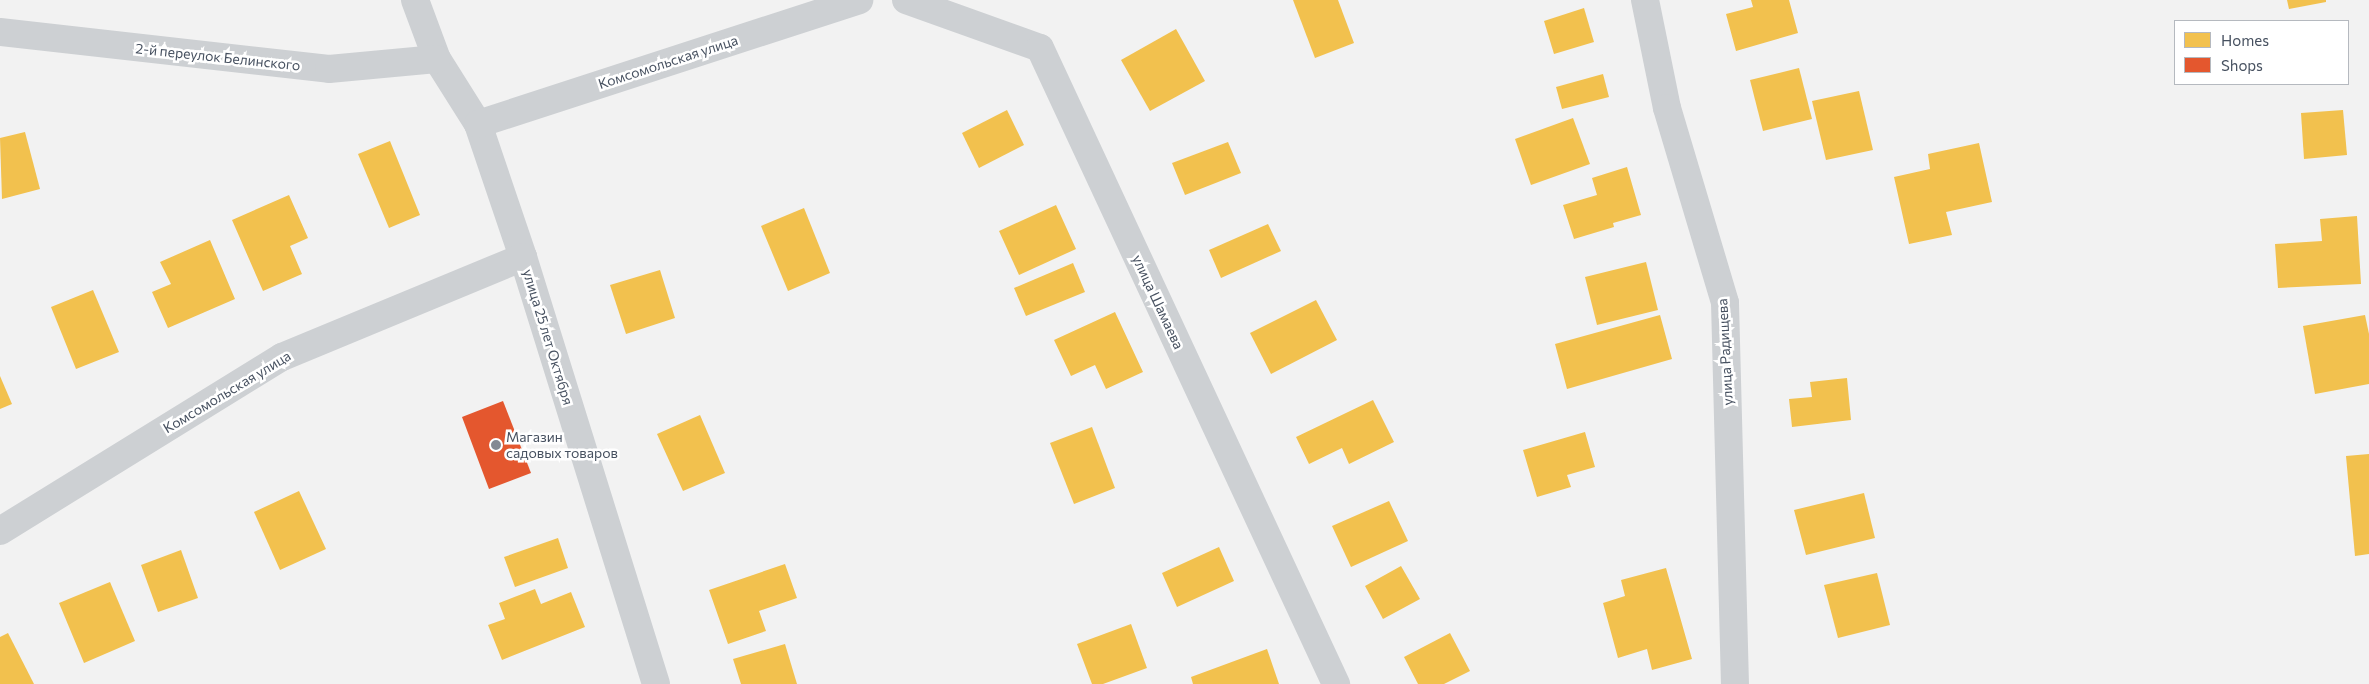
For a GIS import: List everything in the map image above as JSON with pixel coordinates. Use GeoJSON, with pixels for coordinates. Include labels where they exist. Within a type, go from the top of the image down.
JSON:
{"type":"FeatureCollection","features":[{"type":"Feature","properties":{"kind":"street","name":"улица 25 лет Октября"},"geometry":{"type":"LineString","coordinates":[[415,0],[437,59],[478,124],[524,258],[656,684]]}},
{"type":"Feature","properties":{"kind":"street","name":"Комсомольская улица"},"geometry":{"type":"LineString","coordinates":[[478,124],[859,0]]}},
{"type":"Feature","properties":{"kind":"street","name":"улица Шамаева"},"geometry":{"type":"LineString","coordinates":[[906,0],[1040,48],[1336,684]]}},
{"type":"Feature","properties":{"kind":"street","name":"улица Радищева"},"geometry":{"type":"LineString","coordinates":[[1644,0],[1667,108],[1725,303],[1735,684]]}},
{"type":"Feature","properties":{"kind":"street","name":"2-й переулок Белинского"},"geometry":{"type":"LineString","coordinates":[[0,32],[329,69],[437,59]]}},
{"type":"Feature","properties":{"kind":"street","name":"Комсомольская улица"},"geometry":{"type":"LineString","coordinates":[[0,531],[282,357],[524,258]]}},
{"type":"Feature","properties":{"kind":"building: Homes"},"geometry":{"type":"Polygon","coordinates":[[[1293,0],[1338,0],[1354,43],[1315,58],[1293,0]]]}},
{"type":"Feature","properties":{"kind":"building: Homes"},"geometry":{"type":"Polygon","coordinates":[[[1751,0],[1789,0],[1798,33],[1736,51],[1726,14],[1753,7],[1751,0]]]}},
{"type":"Feature","properties":{"kind":"building: Homes"},"geometry":{"type":"Polygon","coordinates":[[[2287,0],[2326,0],[2326,2],[2289,9],[2287,0]]]}},
{"type":"Feature","properties":{"kind":"building: Homes"},"geometry":{"type":"Polygon","coordinates":[[[1584,8],[1594,42],[1554,54],[1544,21],[1584,8]]]}},
{"type":"Feature","properties":{"kind":"building: Homes"},"geometry":{"type":"Polygon","coordinates":[[[1176,29],[1205,81],[1150,111],[1121,60],[1176,29]]]}},
{"type":"Feature","properties":{"kind":"building: Homes"},"geometry":{"type":"Polygon","coordinates":[[[1799,68],[1812,119],[1763,131],[1750,80],[1799,68]]]}},
{"type":"Feature","properties":{"kind":"building: Homes"},"geometry":{"type":"Polygon","coordinates":[[[1603,74],[1609,97],[1562,109],[1556,87],[1603,74]]]}},
{"type":"Feature","properties":{"kind":"building: Homes"},"geometry":{"type":"Polygon","coordinates":[[[1859,91],[1873,150],[1826,160],[1812,101],[1859,91]]]}},
{"type":"Feature","properties":{"kind":"building: Homes"},"geometry":{"type":"Polygon","coordinates":[[[1007,110],[1024,145],[979,168],[962,133],[1007,110]]]}},
{"type":"Feature","properties":{"kind":"building: Homes"},"geometry":{"type":"Polygon","coordinates":[[[2343,110],[2347,155],[2304,159],[2301,113],[2343,110]]]}},
{"type":"Feature","properties":{"kind":"building: Homes"},"geometry":{"type":"Polygon","coordinates":[[[1573,118],[1590,164],[1531,185],[1515,139],[1573,118]]]}},
{"type":"Feature","properties":{"kind":"building: Homes"},"geometry":{"type":"Polygon","coordinates":[[[25,132],[40,189],[2,199],[0,138],[25,132]]]}},
{"type":"Feature","properties":{"kind":"building: Homes"},"geometry":{"type":"Polygon","coordinates":[[[390,141],[420,215],[389,228],[358,154],[390,141]]]}},
{"type":"Feature","properties":{"kind":"building: Homes"},"geometry":{"type":"Polygon","coordinates":[[[1228,142],[1241,173],[1185,195],[1172,163],[1228,142]]]}},
{"type":"Feature","properties":{"kind":"building: Homes"},"geometry":{"type":"Polygon","coordinates":[[[1979,143],[1992,202],[1946,212],[1952,235],[1909,244],[1894,177],[1930,169],[1928,154],[1979,143]]]}},
{"type":"Feature","properties":{"kind":"building: Homes"},"geometry":{"type":"Polygon","coordinates":[[[1627,167],[1641,215],[1613,223],[1614,227],[1574,239],[1563,205],[1597,195],[1592,178],[1627,167]]]}},
{"type":"Feature","properties":{"kind":"building: Homes"},"geometry":{"type":"Polygon","coordinates":[[[289,195],[308,238],[290,246],[302,274],[263,291],[232,220],[289,195]]]}},
{"type":"Feature","properties":{"kind":"building: Homes"},"geometry":{"type":"Polygon","coordinates":[[[1056,205],[1076,249],[1019,275],[999,231],[1056,205]]]}},
{"type":"Feature","properties":{"kind":"building: Homes"},"geometry":{"type":"Polygon","coordinates":[[[804,208],[830,273],[788,291],[761,226],[804,208]]]}},
{"type":"Feature","properties":{"kind":"building: Homes"},"geometry":{"type":"Polygon","coordinates":[[[2357,216],[2361,284],[2278,288],[2275,244],[2322,241],[2320,219],[2357,216]]]}},
{"type":"Feature","properties":{"kind":"building: Homes"},"geometry":{"type":"Polygon","coordinates":[[[1268,224],[1281,251],[1221,278],[1209,250],[1268,224]]]}},
{"type":"Feature","properties":{"kind":"building: Homes"},"geometry":{"type":"Polygon","coordinates":[[[210,240],[235,299],[168,328],[152,292],[171,284],[160,262],[210,240]]]}},
{"type":"Feature","properties":{"kind":"building: Homes"},"geometry":{"type":"Polygon","coordinates":[[[1646,262],[1658,310],[1597,325],[1585,277],[1646,262]]]}},
{"type":"Feature","properties":{"kind":"building: Homes"},"geometry":{"type":"Polygon","coordinates":[[[1073,263],[1085,292],[1026,316],[1014,288],[1073,263]]]}},
{"type":"Feature","properties":{"kind":"building: Homes"},"geometry":{"type":"Polygon","coordinates":[[[660,270],[675,318],[626,334],[610,285],[660,270]]]}},
{"type":"Feature","properties":{"kind":"building: Homes"},"geometry":{"type":"Polygon","coordinates":[[[93,290],[119,352],[76,369],[51,307],[93,290]]]}},
{"type":"Feature","properties":{"kind":"building: Homes"},"geometry":{"type":"Polygon","coordinates":[[[1316,300],[1337,340],[1271,374],[1250,333],[1316,300]]]}},
{"type":"Feature","properties":{"kind":"building: Homes"},"geometry":{"type":"Polygon","coordinates":[[[1115,312],[1143,372],[1106,389],[1095,365],[1071,376],[1054,340],[1115,312]]]}},
{"type":"Feature","properties":{"kind":"building: Homes"},"geometry":{"type":"Polygon","coordinates":[[[1660,315],[1672,359],[1567,389],[1555,344],[1660,315]]]}},
{"type":"Feature","properties":{"kind":"building: Homes"},"geometry":{"type":"Polygon","coordinates":[[[2365,315],[2369,334],[2369,384],[2315,394],[2303,326],[2365,315]]]}},
{"type":"Feature","properties":{"kind":"building: Homes"},"geometry":{"type":"Polygon","coordinates":[[[0,376],[12,404],[0,409],[0,376]]]}},
{"type":"Feature","properties":{"kind":"building: Homes"},"geometry":{"type":"Polygon","coordinates":[[[1847,378],[1851,420],[1792,427],[1789,399],[1812,397],[1810,382],[1847,378]]]}},
{"type":"Feature","properties":{"kind":"building: Homes"},"geometry":{"type":"Polygon","coordinates":[[[1373,400],[1394,442],[1349,464],[1342,448],[1309,464],[1296,437],[1373,400]]]}},
{"type":"Feature","properties":{"kind":"building: Homes"},"geometry":{"type":"Polygon","coordinates":[[[700,415],[725,473],[683,491],[657,434],[700,415]]]}},
{"type":"Feature","properties":{"kind":"building: Homes"},"geometry":{"type":"Polygon","coordinates":[[[1092,427],[1115,488],[1074,504],[1050,443],[1092,427]]]}},
{"type":"Feature","properties":{"kind":"building: Homes"},"geometry":{"type":"Polygon","coordinates":[[[1585,432],[1595,467],[1567,475],[1571,487],[1537,497],[1523,450],[1585,432]]]}},
{"type":"Feature","properties":{"kind":"building: Homes"},"geometry":{"type":"Polygon","coordinates":[[[2369,454],[2369,554],[2355,556],[2346,456],[2369,454]]]}},
{"type":"Feature","properties":{"kind":"building: Homes"},"geometry":{"type":"Polygon","coordinates":[[[299,491],[326,549],[280,570],[254,512],[299,491]]]}},
{"type":"Feature","properties":{"kind":"building: Homes"},"geometry":{"type":"Polygon","coordinates":[[[1864,493],[1875,538],[1806,555],[1794,510],[1864,493]]]}},
{"type":"Feature","properties":{"kind":"building: Homes"},"geometry":{"type":"Polygon","coordinates":[[[1389,501],[1408,541],[1351,567],[1332,526],[1389,501]]]}},
{"type":"Feature","properties":{"kind":"building: Homes"},"geometry":{"type":"Polygon","coordinates":[[[558,538],[568,568],[515,587],[504,557],[558,538]]]}},
{"type":"Feature","properties":{"kind":"building: Homes"},"geometry":{"type":"Polygon","coordinates":[[[1219,547],[1234,581],[1177,607],[1162,573],[1219,547]]]}},
{"type":"Feature","properties":{"kind":"building: Homes"},"geometry":{"type":"Polygon","coordinates":[[[181,550],[198,598],[158,612],[141,565],[181,550]]]}},
{"type":"Feature","properties":{"kind":"building: Homes"},"geometry":{"type":"Polygon","coordinates":[[[785,564],[797,598],[759,611],[766,631],[728,644],[709,590],[785,564]]]}},
{"type":"Feature","properties":{"kind":"building: Homes"},"geometry":{"type":"Polygon","coordinates":[[[1401,566],[1420,599],[1383,619],[1365,586],[1401,566]]]}},
{"type":"Feature","properties":{"kind":"building: Homes"},"geometry":{"type":"Polygon","coordinates":[[[1666,568],[1692,659],[1652,670],[1647,649],[1618,658],[1603,603],[1625,596],[1621,580],[1666,568]]]}},
{"type":"Feature","properties":{"kind":"building: Homes"},"geometry":{"type":"Polygon","coordinates":[[[1877,573],[1890,625],[1838,638],[1824,585],[1877,573]]]}},
{"type":"Feature","properties":{"kind":"building: Homes"},"geometry":{"type":"Polygon","coordinates":[[[110,582],[135,641],[84,663],[59,603],[110,582]]]}},
{"type":"Feature","properties":{"kind":"building: Homes"},"geometry":{"type":"Polygon","coordinates":[[[535,589],[541,604],[571,592],[585,627],[502,660],[488,625],[505,619],[499,603],[535,589]]]}},
{"type":"Feature","properties":{"kind":"building: Homes"},"geometry":{"type":"Polygon","coordinates":[[[1131,624],[1147,668],[1103,684],[1092,684],[1077,644],[1131,624]]]}},
{"type":"Feature","properties":{"kind":"building: Homes"},"geometry":{"type":"Polygon","coordinates":[[[8,633],[34,684],[0,684],[0,637],[8,633]]]}},
{"type":"Feature","properties":{"kind":"building: Homes"},"geometry":{"type":"Polygon","coordinates":[[[1450,633],[1470,671],[1444,684],[1418,684],[1404,657],[1450,633]]]}},
{"type":"Feature","properties":{"kind":"building: Homes"},"geometry":{"type":"Polygon","coordinates":[[[785,644],[797,684],[741,684],[733,659],[785,644]]]}},
{"type":"Feature","properties":{"kind":"building: Homes"},"geometry":{"type":"Polygon","coordinates":[[[1267,649],[1279,684],[1193,684],[1191,677],[1267,649]]]}},
{"type":"Feature","properties":{"kind":"building: Shops","name":"Магазин садовых товаров"},"geometry":{"type":"Polygon","coordinates":[[[503,401],[531,473],[489,489],[462,417],[503,401]]]}},
{"type":"Feature","properties":{"kind":"place","name":"Магазин садовых товаров"},"geometry":{"type":"Point","coordinates":[496,445]}}]}
